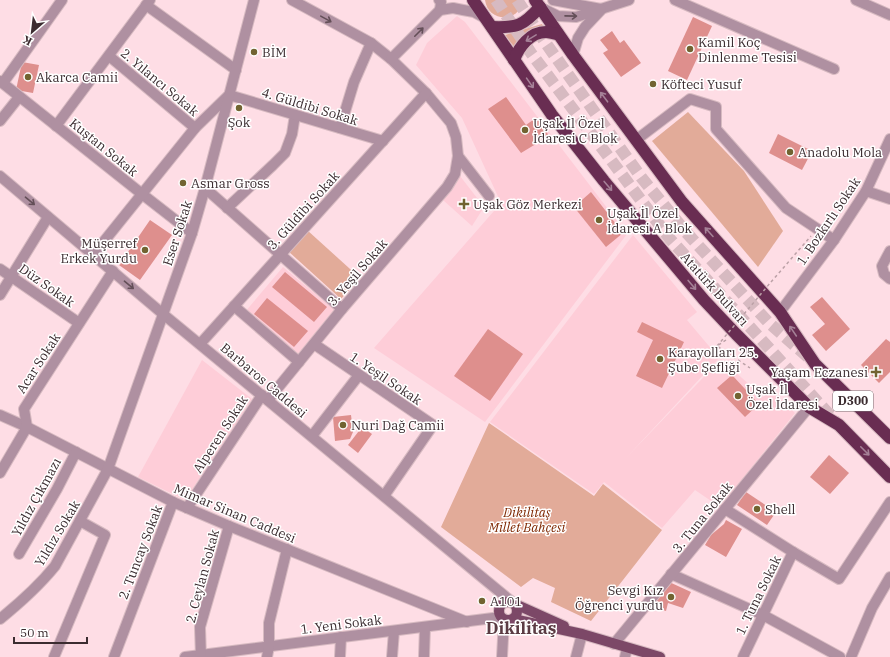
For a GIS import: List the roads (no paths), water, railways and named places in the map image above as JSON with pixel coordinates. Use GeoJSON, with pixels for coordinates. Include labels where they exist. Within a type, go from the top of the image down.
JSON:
{"type":"FeatureCollection","features":[{"type":"Feature","properties":{"kind":"highway","name":"Atatürk Bulvarı"},"geometry":{"type":"LineString","coordinates":[[473,0],[552,115],[604,181],[704,300],[809,407],[839,425],[890,476]]}},
{"type":"Feature","properties":{"kind":"highway"},"geometry":{"type":"LineString","coordinates":[[488,23],[506,28],[519,25],[530,17],[537,4],[682,202],[780,312]]}},
{"type":"Feature","properties":{"kind":"highway"},"geometry":{"type":"LineString","coordinates":[[514,60],[521,46],[529,38],[545,32],[558,34]]}},
{"type":"Feature","properties":{"kind":"highway","name":"D300"},"geometry":{"type":"LineString","coordinates":[[780,312],[815,364],[890,438]]}},
{"type":"Feature","properties":{"kind":"main road"},"geometry":{"type":"LineString","coordinates":[[582,634],[509,601],[505,601],[499,606],[499,614],[506,618],[582,634],[614,644],[626,652],[660,657]]}},
{"type":"Feature","properties":{"kind":"main road"},"geometry":{"type":"LineString","coordinates":[[506,618],[517,615],[518,609],[514,603]]}},
{"type":"Feature","properties":{"kind":"street"},"geometry":{"type":"LineString","coordinates":[[1,82],[62,0]]}},
{"type":"Feature","properties":{"kind":"street","name":"Eser Sokak"},"geometry":{"type":"LineString","coordinates":[[108,469],[192,233],[254,0]]}},
{"type":"Feature","properties":{"kind":"street"},"geometry":{"type":"LineString","coordinates":[[292,0],[371,43],[391,59],[426,94],[451,123],[456,137],[458,156],[489,196]]}},
{"type":"Feature","properties":{"kind":"street"},"geometry":{"type":"LineString","coordinates":[[553,0],[603,4],[629,0]]}},
{"type":"Feature","properties":{"kind":"street"},"geometry":{"type":"LineString","coordinates":[[675,0],[834,69]]}},
{"type":"Feature","properties":{"kind":"street"},"geometry":{"type":"LineString","coordinates":[[856,0],[890,15]]}},
{"type":"Feature","properties":{"kind":"street"},"geometry":{"type":"LineString","coordinates":[[56,126],[148,3],[236,70]]}},
{"type":"Feature","properties":{"kind":"street"},"geometry":{"type":"LineString","coordinates":[[537,4],[558,16],[576,17],[603,4]]}},
{"type":"Feature","properties":{"kind":"street"},"geometry":{"type":"LineString","coordinates":[[573,55],[578,38],[603,4]]}},
{"type":"Feature","properties":{"kind":"street"},"geometry":{"type":"LineString","coordinates":[[391,59],[440,5],[474,12],[488,23]]}},
{"type":"Feature","properties":{"kind":"street"},"geometry":{"type":"LineString","coordinates":[[340,128],[354,82],[371,43]]}},
{"type":"Feature","properties":{"kind":"street","name":"2. Yılancı Sokak"},"geometry":{"type":"LineString","coordinates":[[109,56],[195,128]]}},
{"type":"Feature","properties":{"kind":"street","name":"Kuştan Sokak"},"geometry":{"type":"LineString","coordinates":[[1,82],[192,233]]}},
{"type":"Feature","properties":{"kind":"street","name":"3. Güldibi Sokak"},"geometry":{"type":"LineString","coordinates":[[200,344],[426,94]]}},
{"type":"Feature","properties":{"kind":"street"},"geometry":{"type":"LineString","coordinates":[[93,255],[195,128],[229,95]]}},
{"type":"Feature","properties":{"kind":"street","name":"4. Güldibi Sokak"},"geometry":{"type":"LineString","coordinates":[[229,95],[383,141]]}},
{"type":"Feature","properties":{"kind":"street"},"geometry":{"type":"LineString","coordinates":[[0,120],[19,97]]}},
{"type":"Feature","properties":{"kind":"street"},"geometry":{"type":"LineString","coordinates":[[636,140],[690,99],[716,107],[716,129],[786,208],[834,240]]}},
{"type":"Feature","properties":{"kind":"street"},"geometry":{"type":"LineString","coordinates":[[227,208],[285,153],[292,134],[295,115]]}},
{"type":"Feature","properties":{"kind":"street","name":"1. Bozkırlı Sokak"},"geometry":{"type":"LineString","coordinates":[[780,312],[834,240],[866,191],[890,139]]}},
{"type":"Feature","properties":{"kind":"street","name":"3. Yeşil Sokak"},"geometry":{"type":"LineString","coordinates":[[265,397],[299,362],[342,309],[447,188],[455,174],[458,156]]}},
{"type":"Feature","properties":{"kind":"street","name":"Barbaros Caddesi"},"geometry":{"type":"LineString","coordinates":[[0,176],[163,314],[514,603]]}},
{"type":"Feature","properties":{"kind":"street"},"geometry":{"type":"LineString","coordinates":[[205,188],[342,309]]}},
{"type":"Feature","properties":{"kind":"street"},"geometry":{"type":"LineString","coordinates":[[866,191],[890,199]]}},
{"type":"Feature","properties":{"kind":"street"},"geometry":{"type":"LineString","coordinates":[[0,296],[48,217]]}},
{"type":"Feature","properties":{"kind":"street"},"geometry":{"type":"LineString","coordinates":[[890,251],[882,266],[884,274],[890,279]]}},
{"type":"Feature","properties":{"kind":"street","name":"Düz Sokak"},"geometry":{"type":"LineString","coordinates":[[0,269],[79,323]]}},
{"type":"Feature","properties":{"kind":"street","name":"Acar Sokak"},"geometry":{"type":"LineString","coordinates":[[27,427],[24,409],[114,271]]}},
{"type":"Feature","properties":{"kind":"street"},"geometry":{"type":"LineString","coordinates":[[234,306],[299,362]]}},
{"type":"Feature","properties":{"kind":"street","name":"1. Yeşil Sokak"},"geometry":{"type":"LineString","coordinates":[[314,344],[433,425],[384,496]]}},
{"type":"Feature","properties":{"kind":"street"},"geometry":{"type":"LineString","coordinates":[[312,436],[359,375]]}},
{"type":"Feature","properties":{"kind":"street","name":"Alperen Sokak"},"geometry":{"type":"LineString","coordinates":[[187,508],[265,397]]}},
{"type":"Feature","properties":{"kind":"street","name":"3. Tuna Sokak"},"geometry":{"type":"LineString","coordinates":[[614,644],[809,407]]}},
{"type":"Feature","properties":{"kind":"street","name":"Mimar Sinan Caddesi"},"geometry":{"type":"LineString","coordinates":[[0,415],[27,427],[173,502],[467,622]]}},
{"type":"Feature","properties":{"kind":"street"},"geometry":{"type":"LineString","coordinates":[[0,473],[27,427]]}},
{"type":"Feature","properties":{"kind":"street","name":"Yıldız Çıkmazı"},"geometry":{"type":"LineString","coordinates":[[19,554],[57,489],[76,452]]}},
{"type":"Feature","properties":{"kind":"street","name":"Yıldız Sokak"},"geometry":{"type":"LineString","coordinates":[[0,619],[27,598],[55,566],[108,469]]}},
{"type":"Feature","properties":{"kind":"street","name":"2. Tuncay Sokak"},"geometry":{"type":"LineString","coordinates":[[114,657],[173,502]]}},
{"type":"Feature","properties":{"kind":"street"},"geometry":{"type":"LineString","coordinates":[[793,552],[839,579],[890,502]]}},
{"type":"Feature","properties":{"kind":"street","name":"1. Tuna Sokak"},"geometry":{"type":"LineString","coordinates":[[725,509],[793,552],[743,657]]}},
{"type":"Feature","properties":{"kind":"street"},"geometry":{"type":"LineString","coordinates":[[54,657],[105,535],[80,522]]}},
{"type":"Feature","properties":{"kind":"street","name":"2. Ceylan Sokak"},"geometry":{"type":"LineString","coordinates":[[201,656],[200,627],[229,526]]}},
{"type":"Feature","properties":{"kind":"street"},"geometry":{"type":"LineString","coordinates":[[267,657],[269,646],[269,623],[287,549]]}},
{"type":"Feature","properties":{"kind":"street"},"geometry":{"type":"LineString","coordinates":[[671,574],[764,615],[840,657]]}},
{"type":"Feature","properties":{"kind":"street"},"geometry":{"type":"LineString","coordinates":[[851,657],[872,608],[890,577]]}},
{"type":"Feature","properties":{"kind":"street"},"geometry":{"type":"LineString","coordinates":[[502,657],[506,618]]}},
{"type":"Feature","properties":{"kind":"street","name":"1. Yeni Sokak"},"geometry":{"type":"LineString","coordinates":[[185,657],[506,618]]}},
{"type":"Feature","properties":{"kind":"street"},"geometry":{"type":"LineString","coordinates":[[424,657],[425,627]]}},
{"type":"Feature","properties":{"kind":"street"},"geometry":{"type":"LineString","coordinates":[[392,657],[394,631]]}},
{"type":"Feature","properties":{"kind":"street"},"geometry":{"type":"LineString","coordinates":[[576,657],[582,634]]}},
{"type":"Feature","properties":{"kind":"street"},"geometry":{"type":"LineString","coordinates":[[340,657],[341,637]]}},
{"type":"Feature","properties":{"kind":"tunnel"},"geometry":{"type":"LineString","coordinates":[[496,0],[531,53],[670,239],[836,422]]}},
{"type":"Feature","properties":{"kind":"tunnel"},"geometry":{"type":"LineString","coordinates":[[517,0],[641,177],[685,231],[768,322],[809,358]]}},
{"type":"Feature","properties":{"kind":"place","name":"Kamil Koç Dinlenme Tesisi"},"geometry":{"type":"Point","coordinates":[690,49]}},
{"type":"Feature","properties":{"kind":"place","name":"BİM"},"geometry":{"type":"Point","coordinates":[254,52]}},
{"type":"Feature","properties":{"kind":"place","name":"Akarca Camii"},"geometry":{"type":"Point","coordinates":[28,77]}},
{"type":"Feature","properties":{"kind":"place","name":"Köfteci Yusuf"},"geometry":{"type":"Point","coordinates":[653,84]}},
{"type":"Feature","properties":{"kind":"place","name":"Şok"},"geometry":{"type":"Point","coordinates":[239,108]}},
{"type":"Feature","properties":{"kind":"place","name":"Uşak İl Özel İdaresi C Blok"},"geometry":{"type":"Point","coordinates":[525,130]}},
{"type":"Feature","properties":{"kind":"place","name":"Anadolu Mola"},"geometry":{"type":"Point","coordinates":[790,152]}},
{"type":"Feature","properties":{"kind":"place","name":"Asmar Gross"},"geometry":{"type":"Point","coordinates":[183,183]}},
{"type":"Feature","properties":{"kind":"place","name":"Uşak Göz Merkezi"},"geometry":{"type":"Point","coordinates":[464,204]}},
{"type":"Feature","properties":{"kind":"place","name":"Uşak İl Özel İdaresi A Blok"},"geometry":{"type":"Point","coordinates":[599,220]}},
{"type":"Feature","properties":{"kind":"place","name":"Müşerref Erkek Yurdu"},"geometry":{"type":"Point","coordinates":[145,250]}},
{"type":"Feature","properties":{"kind":"place","name":"Karayolları 25. Şube Şefliği"},"geometry":{"type":"Point","coordinates":[660,359]}},
{"type":"Feature","properties":{"kind":"place","name":"Yaşam Eczanesi"},"geometry":{"type":"Point","coordinates":[876,372]}},
{"type":"Feature","properties":{"kind":"place","name":"Uşak İl Özel İdaresi"},"geometry":{"type":"Point","coordinates":[738,396]}},
{"type":"Feature","properties":{"kind":"place","name":"Nuri Dağ Camii"},"geometry":{"type":"Point","coordinates":[343,425]}},
{"type":"Feature","properties":{"kind":"place","name":"Shell"},"geometry":{"type":"Point","coordinates":[757,509]}},
{"type":"Feature","properties":{"kind":"place","name":"Sevgi Kız Öğrenci yurdu"},"geometry":{"type":"Point","coordinates":[671,597]}},
{"type":"Feature","properties":{"kind":"place","name":"A101"},"geometry":{"type":"Point","coordinates":[482,601]}},
{"type":"Feature","properties":{"kind":"district","name":"Dikilitaş"},"geometry":{"type":"Point","coordinates":[521,628]}},
{"type":"Feature","properties":{"kind":"park label","name":"Dikilitaş Millet Bahçesi"},"geometry":{"type":"Point","coordinates":[527,520]}}]}
